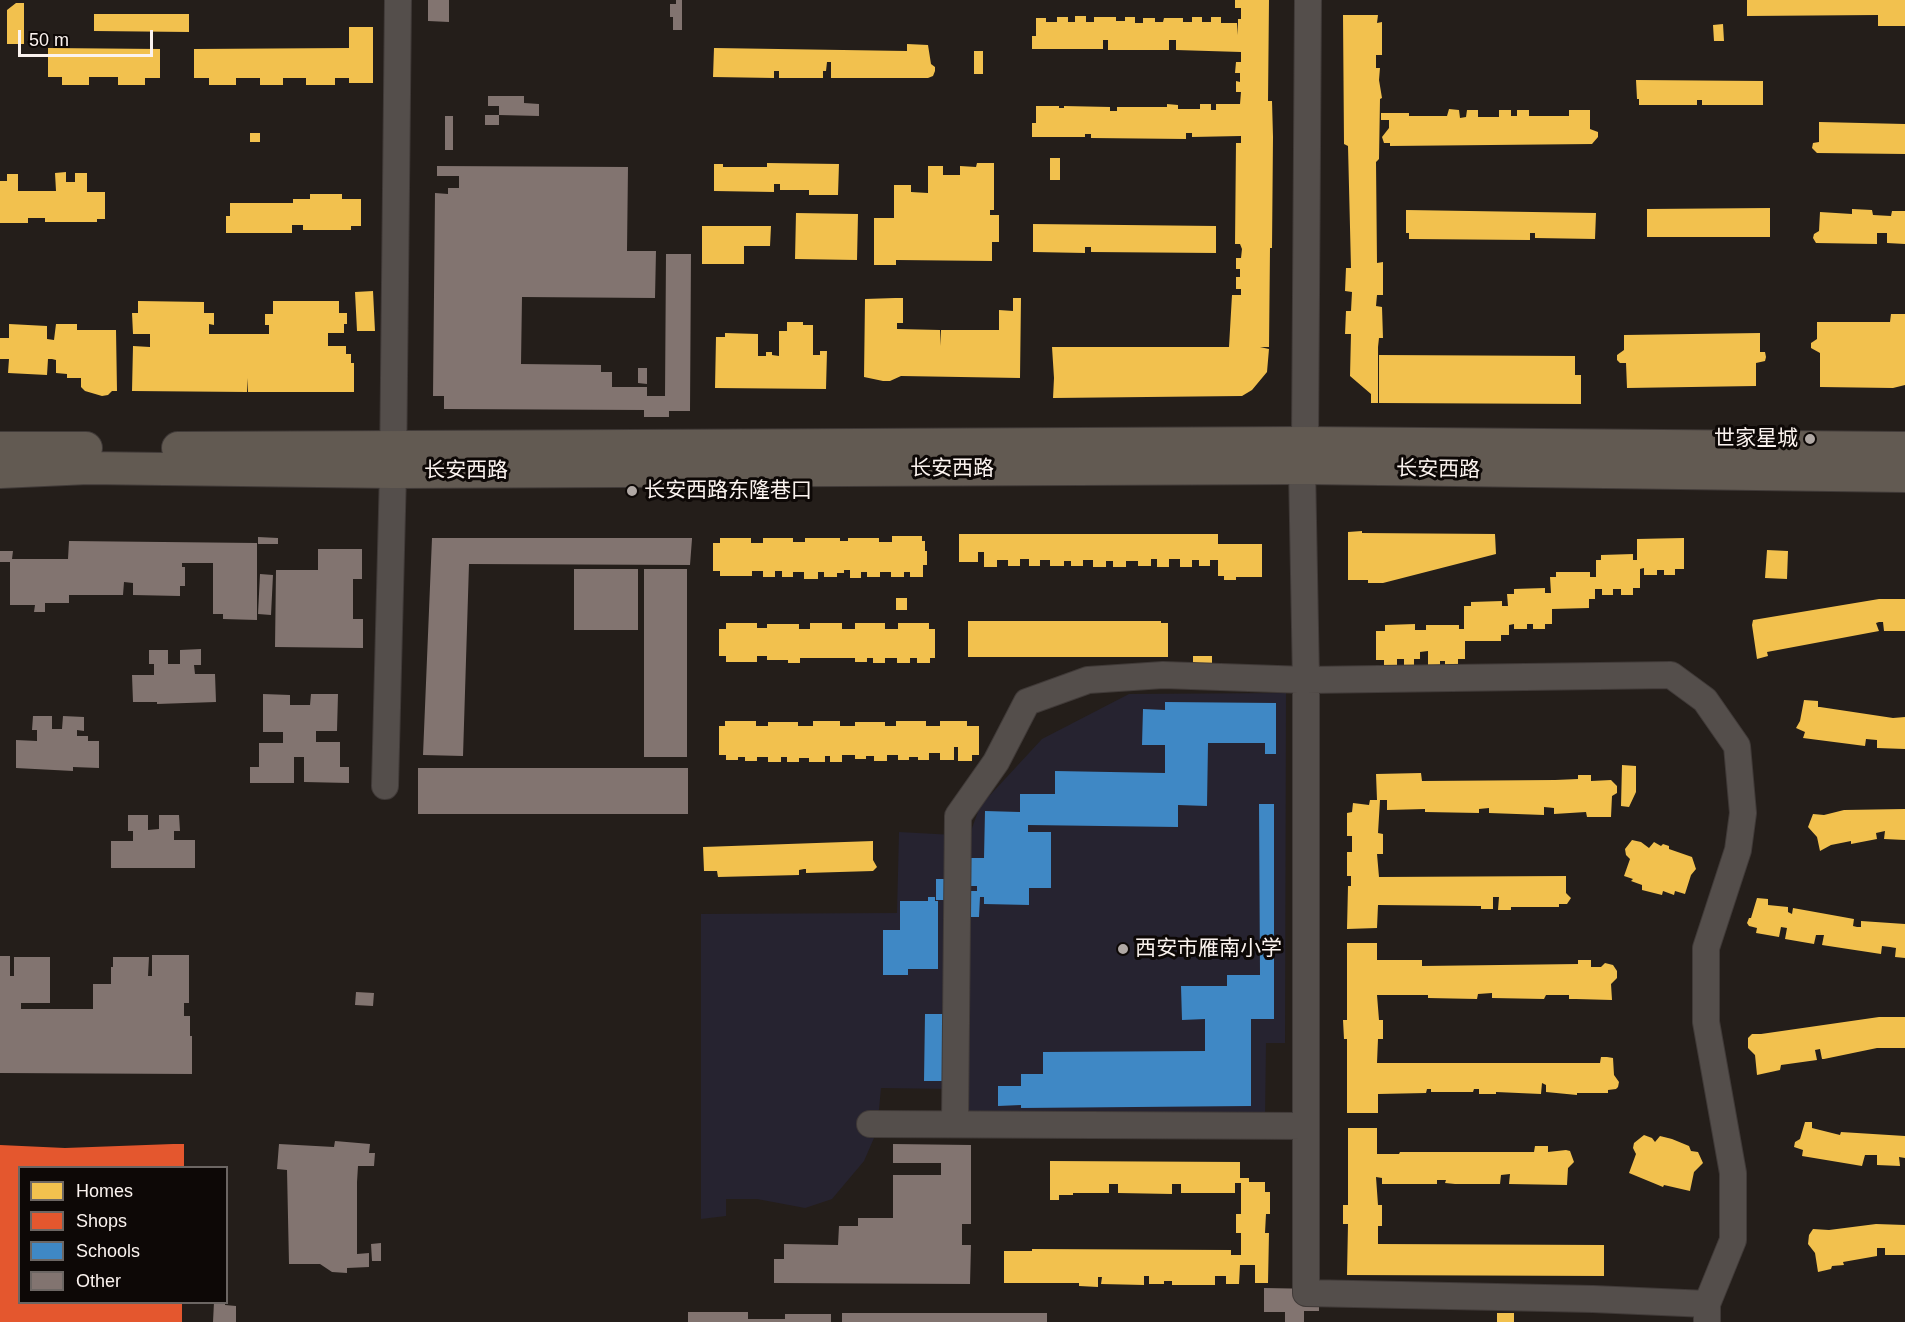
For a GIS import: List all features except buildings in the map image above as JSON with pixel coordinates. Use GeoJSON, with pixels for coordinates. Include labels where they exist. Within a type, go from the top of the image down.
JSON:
{"type":"FeatureCollection","features":[{"type":"Feature","properties":{"kind":"main road","name":"长安西路"},"geometry":{"type":"LineString","coordinates":[[0,448],[393,459]]}},
{"type":"Feature","properties":{"kind":"main road","name":"长安西路"},"geometry":{"type":"LineString","coordinates":[[0,472],[393,459],[1303,456],[1905,448]]}},
{"type":"Feature","properties":{"kind":"main road","name":"长安西路"},"geometry":{"type":"LineString","coordinates":[[1303,456],[1905,476]]}},
{"type":"Feature","properties":{"kind":"street"},"geometry":{"type":"LineString","coordinates":[[385,786],[393,459],[398,0]]}},
{"type":"Feature","properties":{"kind":"street"},"geometry":{"type":"LineString","coordinates":[[955,1124],[958,816],[996,762],[1027,702],[1088,680],[1163,675],[1306,680],[1671,675],[1705,700],[1737,746],[1743,813],[1738,850],[1706,948],[1706,1022],[1733,1173],[1733,1240],[1707,1313],[1593,1299],[1306,1293],[1306,680],[1303,456],[1308,0]]}},
{"type":"Feature","properties":{"kind":"street"},"geometry":{"type":"LineString","coordinates":[[870,1124],[1306,1126]]}},
{"type":"Feature","properties":{"kind":"shaded area","name":"西安市雁南小学"},"geometry":{"type":"Polygon","coordinates":[[[1286,693],[1285,1043],[1266,1043],[1265,1120],[961,1118],[962,856],[980,806],[1042,739],[1129,694],[1286,693]]]}},
{"type":"Feature","properties":{"kind":"shaded area"},"geometry":{"type":"Polygon","coordinates":[[[899,832],[954,835],[951,1089],[881,1088],[877,1131],[864,1161],[832,1199],[805,1208],[757,1199],[726,1199],[726,1216],[701,1219],[701,914],[897,913],[899,832]]]}},
{"type":"Feature","properties":{"kind":"place","name":"世家星城"},"geometry":{"type":"Point","coordinates":[1810,439]}},
{"type":"Feature","properties":{"kind":"place","name":"长安西路东隆巷口"},"geometry":{"type":"Point","coordinates":[632,491]}},
{"type":"Feature","properties":{"kind":"place","name":"西安市雁南小学"},"geometry":{"type":"Point","coordinates":[1123,949]}}]}
